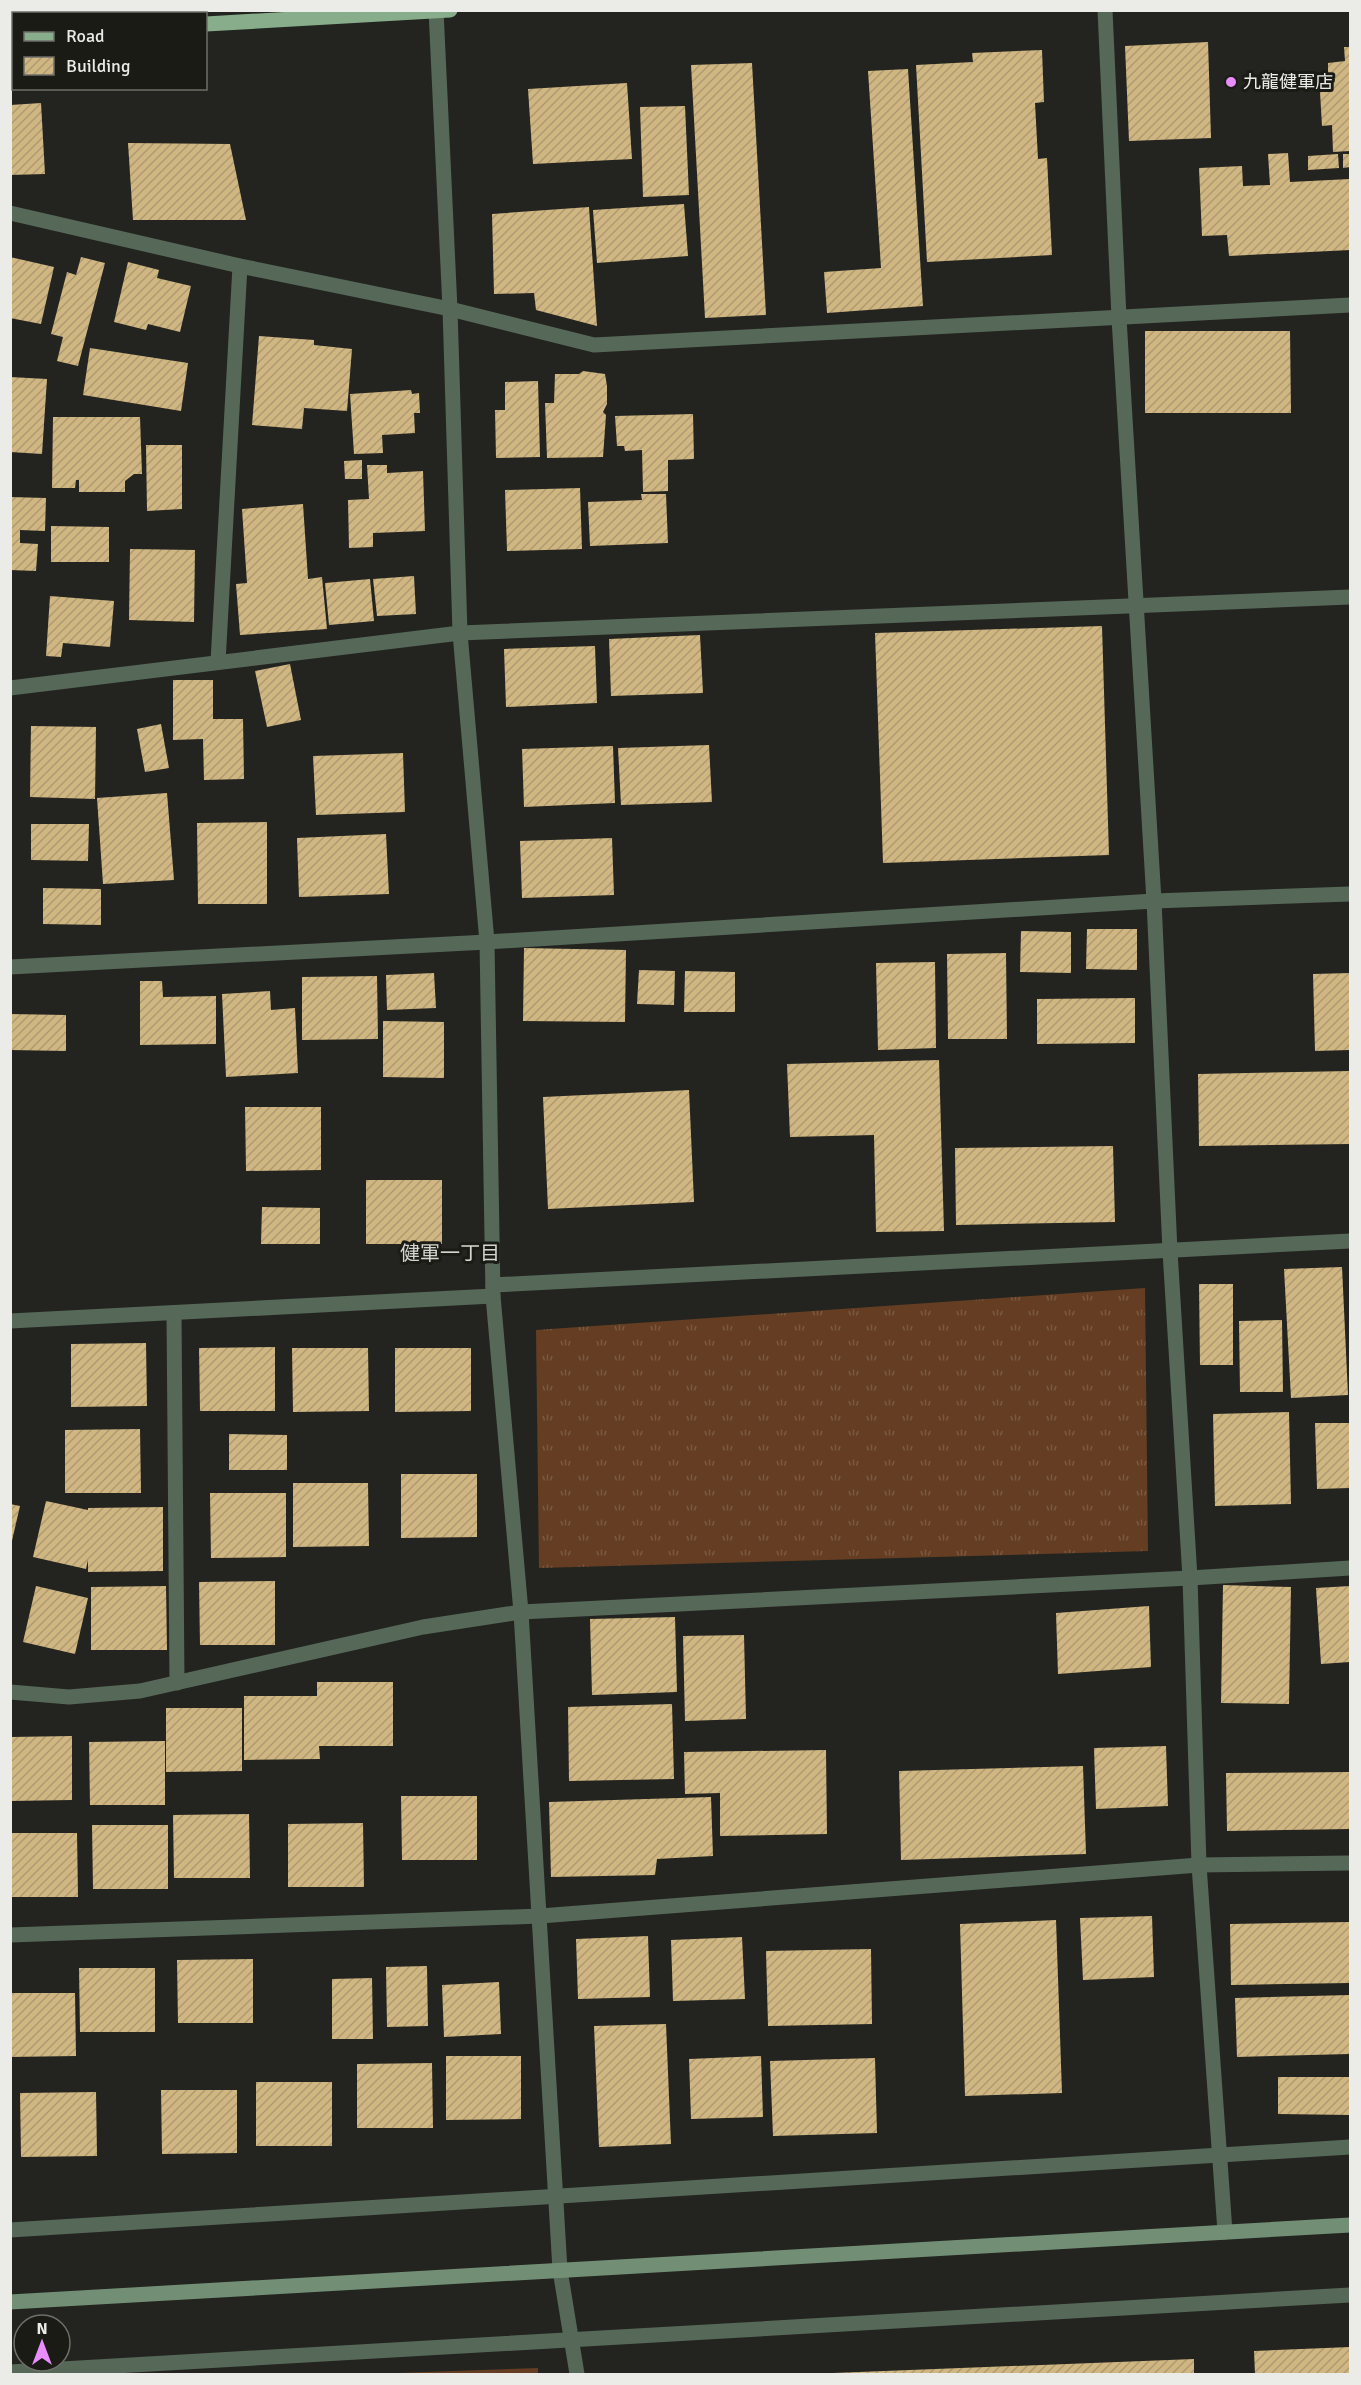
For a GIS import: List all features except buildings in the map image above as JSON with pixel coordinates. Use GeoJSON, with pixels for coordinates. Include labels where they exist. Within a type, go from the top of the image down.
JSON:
{"type":"FeatureCollection","features":[{"type":"Feature","properties":{"kind":"main road"},"geometry":{"type":"LineString","coordinates":[[207,24],[450,10]]}},
{"type":"Feature","properties":{"kind":"street"},"geometry":{"type":"LineString","coordinates":[[1105,10],[1119,318],[1154,901],[1170,1251],[1190,1578],[1200,1865],[1225,2232]]}},
{"type":"Feature","properties":{"kind":"street"},"geometry":{"type":"LineString","coordinates":[[436,11],[450,309],[460,633],[487,942],[493,1291],[521,1612],[560,2270],[577,2374]]}},
{"type":"Feature","properties":{"kind":"street"},"geometry":{"type":"LineString","coordinates":[[10,213],[240,266],[450,309],[594,345],[1350,305]]}},
{"type":"Feature","properties":{"kind":"street"},"geometry":{"type":"LineString","coordinates":[[218,662],[240,266]]}},
{"type":"Feature","properties":{"kind":"street"},"geometry":{"type":"LineString","coordinates":[[10,688],[460,633],[1350,597]]}},
{"type":"Feature","properties":{"kind":"street"},"geometry":{"type":"LineString","coordinates":[[10,967],[487,942],[1154,901],[1350,894]]}},
{"type":"Feature","properties":{"kind":"street"},"geometry":{"type":"LineString","coordinates":[[10,1321],[1350,1241]]}},
{"type":"Feature","properties":{"kind":"street"},"geometry":{"type":"LineString","coordinates":[[174,1313],[177,1683]]}},
{"type":"Feature","properties":{"kind":"street"},"geometry":{"type":"LineString","coordinates":[[10,1692],[69,1697],[140,1691],[423,1627],[521,1612],[1350,1568]]}},
{"type":"Feature","properties":{"kind":"street"},"geometry":{"type":"LineString","coordinates":[[10,1935],[540,1916],[1200,1865],[1350,1863]]}},
{"type":"Feature","properties":{"kind":"street"},"geometry":{"type":"LineString","coordinates":[[10,2230],[1350,2147]]}},
{"type":"Feature","properties":{"kind":"street"},"geometry":{"type":"LineString","coordinates":[[10,2302],[1350,2225]]}},
{"type":"Feature","properties":{"kind":"street"},"geometry":{"type":"LineString","coordinates":[[10,2372],[572,2342],[1350,2295]]}},
{"type":"Feature","properties":{"kind":"green space"},"geometry":{"type":"Polygon","coordinates":[[[1145,1288],[1148,1551],[539,1568],[536,1330],[1145,1288]]]}},
{"type":"Feature","properties":{"kind":"green space"},"geometry":{"type":"Polygon","coordinates":[[[538,2368],[538,2374],[369,2374],[538,2368]]]}},
{"type":"Feature","properties":{"kind":"place","name":"九龍健軍店"},"geometry":{"type":"Point","coordinates":[1231,82]}},
{"type":"Feature","properties":{"kind":"district","name":"健軍一丁目"},"geometry":{"type":"Point","coordinates":[450,1253]}}]}
